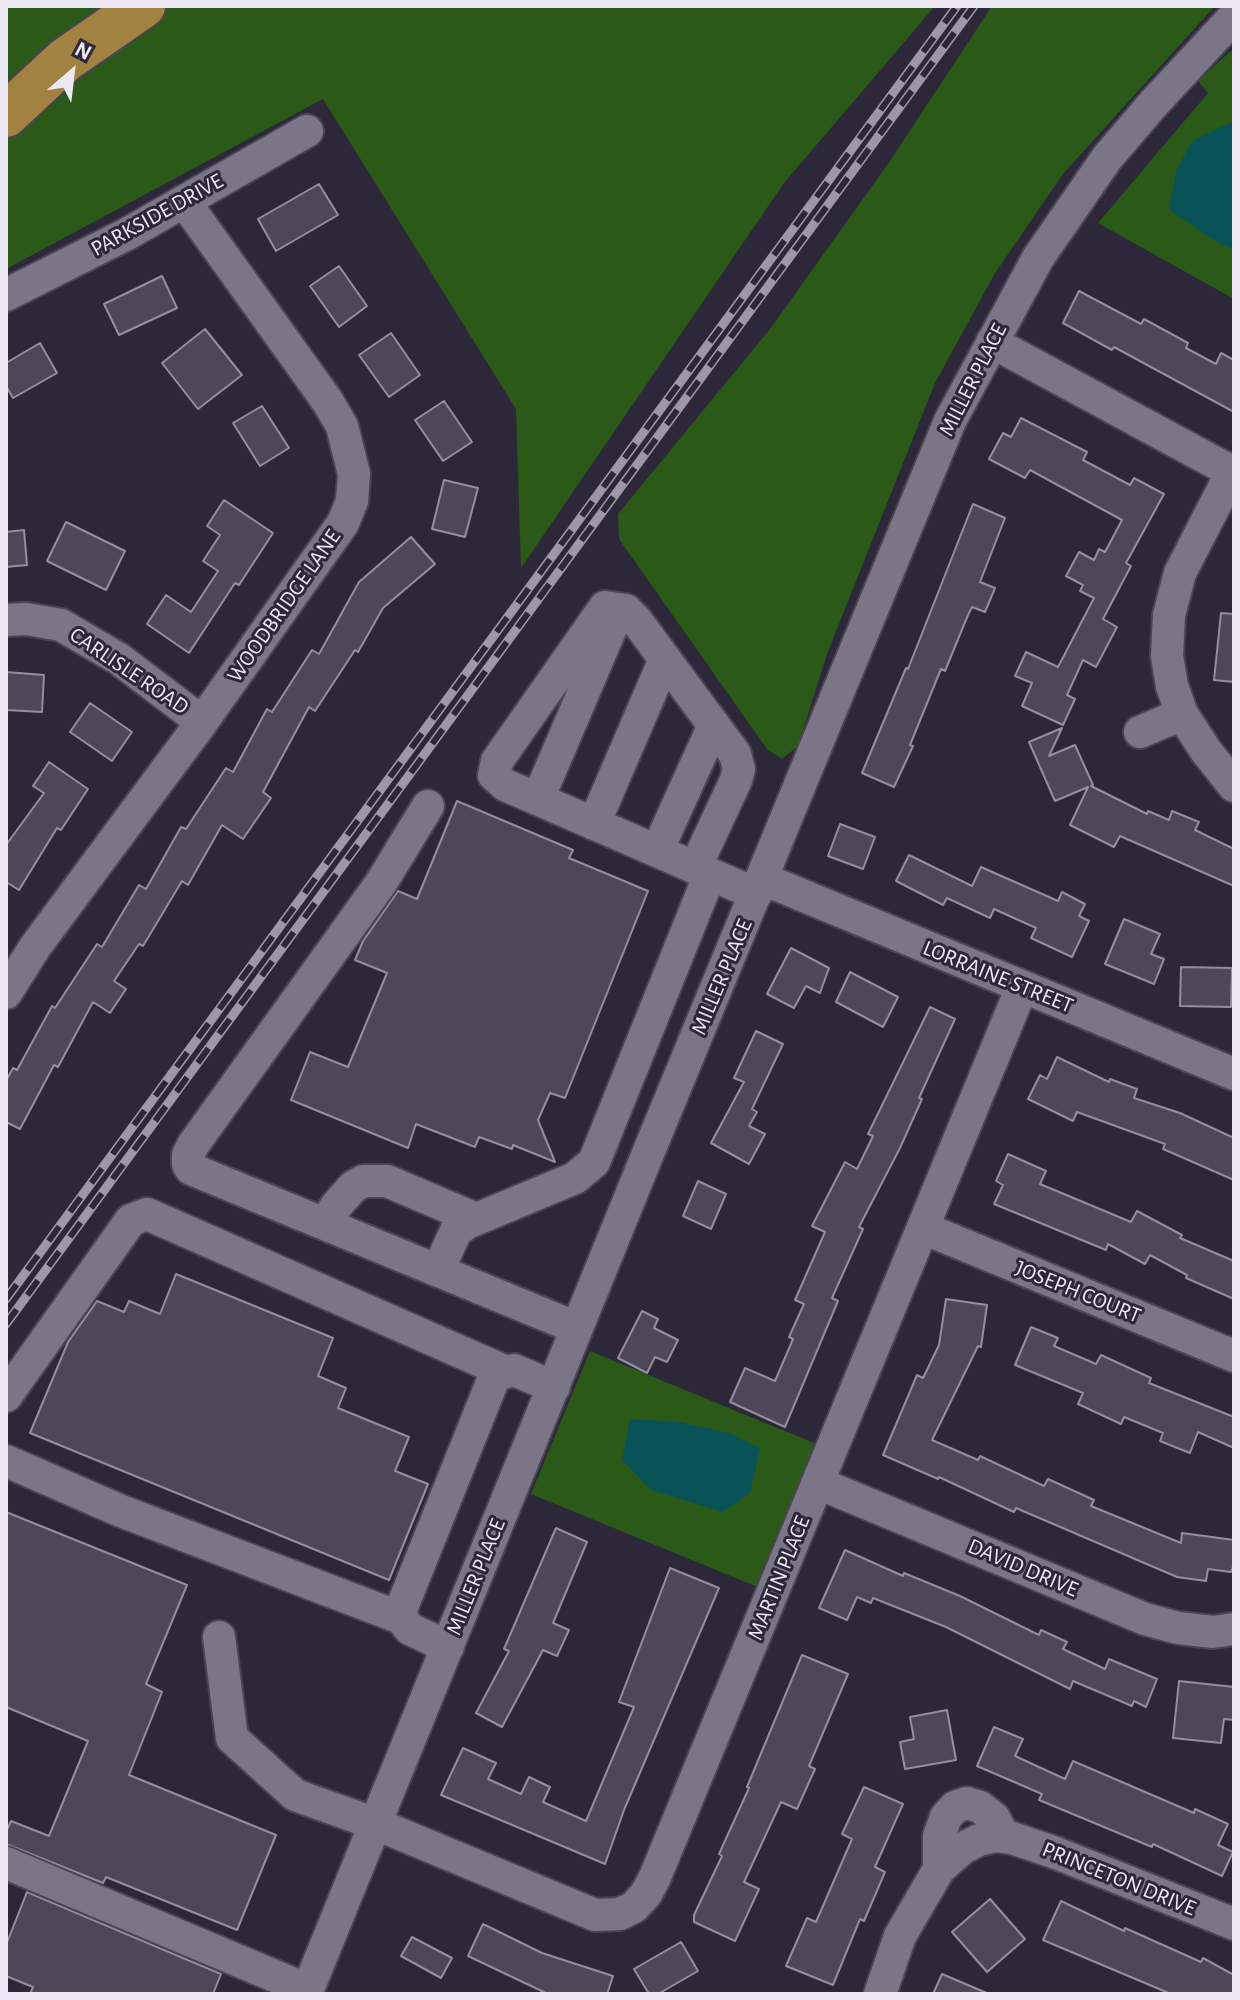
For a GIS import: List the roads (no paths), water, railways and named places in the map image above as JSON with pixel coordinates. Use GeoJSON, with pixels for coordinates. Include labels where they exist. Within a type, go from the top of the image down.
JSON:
{"type":"FeatureCollection","features":[{"type":"Feature","properties":{"kind":"highway"},"geometry":{"type":"LineString","coordinates":[[6,115],[65,60],[143,6]]}},
{"type":"Feature","properties":{"kind":"street","name":"MILLER PLACE"},"geometry":{"type":"LineString","coordinates":[[307,1992],[950,421],[1038,258],[1107,158],[1234,17]]}},
{"type":"Feature","properties":{"kind":"street","name":"PARKSIDE DRIVE"},"geometry":{"type":"LineString","coordinates":[[6,295],[127,234],[307,131]]}},
{"type":"Feature","properties":{"kind":"street","name":"WOODBRIDGE LANE"},"geometry":{"type":"LineString","coordinates":[[6,993],[35,947],[202,722],[343,523],[352,501],[354,474],[342,426],[184,201]]}},
{"type":"Feature","properties":{"kind":"street"},"geometry":{"type":"LineString","coordinates":[[992,342],[1233,472],[1180,573],[1169,615],[1167,656],[1172,686],[1182,714],[1234,786]]}},
{"type":"Feature","properties":{"kind":"street","name":"LORRAINE STREET"},"geometry":{"type":"LineString","coordinates":[[620,607],[605,607],[497,761],[494,775],[505,785],[703,871],[760,887],[1022,987],[1234,1074]]}},
{"type":"Feature","properties":{"kind":"street"},"geometry":{"type":"LineString","coordinates":[[438,1270],[456,1231],[476,1219],[575,1178],[594,1162],[739,769],[735,754],[714,725],[636,620],[620,607],[538,799]]}},
{"type":"Feature","properties":{"kind":"street","name":"CARLISLE ROAD"},"geometry":{"type":"LineString","coordinates":[[6,620],[26,619],[61,625],[119,659],[202,722]]}},
{"type":"Feature","properties":{"kind":"street"},"geometry":{"type":"LineString","coordinates":[[594,824],[665,659]]}},
{"type":"Feature","properties":{"kind":"street"},"geometry":{"type":"LineString","coordinates":[[1140,732],[1182,714]]}},
{"type":"Feature","properties":{"kind":"street"},"geometry":{"type":"LineString","coordinates":[[657,851],[714,725]]}},
{"type":"Feature","properties":{"kind":"street"},"geometry":{"type":"LineString","coordinates":[[428,806],[381,883],[215,1113],[188,1155],[191,1169],[577,1328]]}},
{"type":"Feature","properties":{"kind":"street","name":"MARTIN PLACE"},"geometry":{"type":"LineString","coordinates":[[219,1637],[232,1738],[295,1795],[376,1824],[595,1915],[620,1914],[634,1907],[655,1877],[1022,987]]}},
{"type":"Feature","properties":{"kind":"street"},"geometry":{"type":"LineString","coordinates":[[325,1224],[336,1206],[363,1181],[387,1181],[476,1219]]}},
{"type":"Feature","properties":{"kind":"street"},"geometry":{"type":"LineString","coordinates":[[6,1396],[131,1220],[147,1214],[504,1371]]}},
{"type":"Feature","properties":{"kind":"street","name":"JOSEPH COURT"},"geometry":{"type":"LineString","coordinates":[[923,1228],[1234,1356]]}},
{"type":"Feature","properties":{"kind":"street"},"geometry":{"type":"LineString","coordinates":[[401,1618],[402,1607],[495,1375],[514,1370],[554,1387]]}},
{"type":"Feature","properties":{"kind":"street"},"geometry":{"type":"LineString","coordinates":[[6,1461],[121,1511],[401,1618],[410,1629],[448,1647]]}},
{"type":"Feature","properties":{"kind":"street","name":"DAVID DRIVE"},"geometry":{"type":"LineString","coordinates":[[818,1483],[1145,1619],[1178,1628],[1213,1632],[1234,1629]]}},
{"type":"Feature","properties":{"kind":"street","name":"PRINCETON DRIVE"},"geometry":{"type":"LineString","coordinates":[[880,1994],[900,1936],[939,1869],[939,1836],[946,1817],[955,1807],[967,1803],[980,1807],[994,1818],[1004,1837],[1056,1853],[1234,1924]]}},
{"type":"Feature","properties":{"kind":"street"},"geometry":{"type":"LineString","coordinates":[[6,1863],[307,1992]]}},
{"type":"Feature","properties":{"kind":"railway"},"geometry":{"type":"LineString","coordinates":[[6,1299],[957,6]]}},
{"type":"Feature","properties":{"kind":"railway"},"geometry":{"type":"LineString","coordinates":[[6,1324],[974,6]]}}]}
